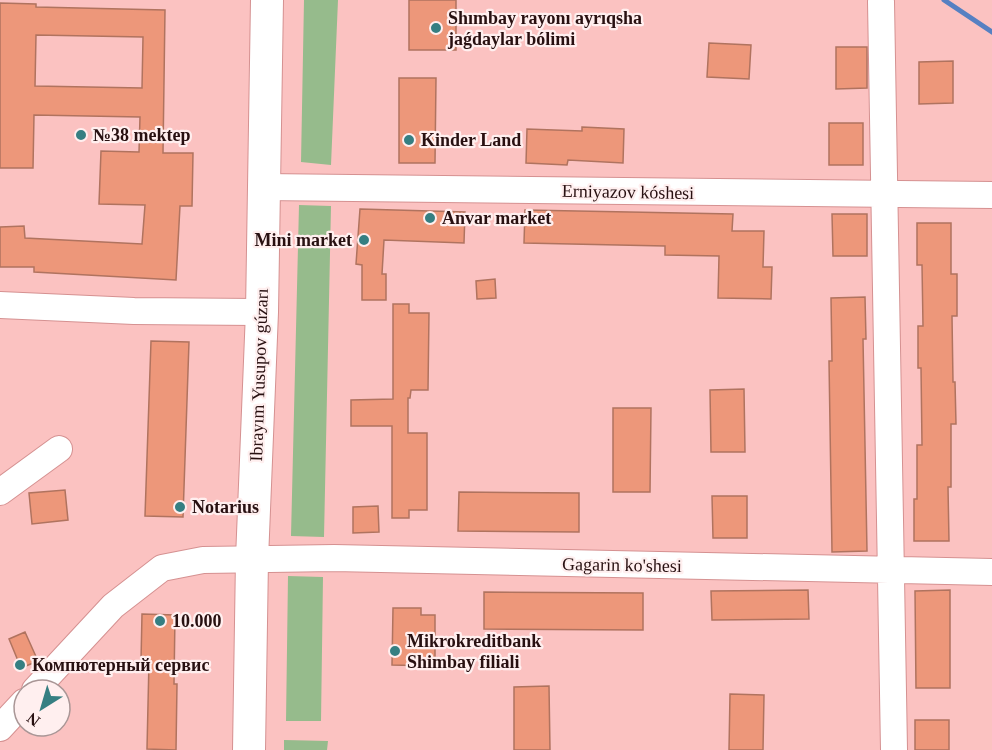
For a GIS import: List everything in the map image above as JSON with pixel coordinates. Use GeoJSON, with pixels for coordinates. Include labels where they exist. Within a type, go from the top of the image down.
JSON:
{"type":"FeatureCollection","features":[{"type":"Feature","properties":{"kind":"main road","name":"Ibrayım Yusupov gúzarı"},"geometry":{"type":"LineString","coordinates":[[249,750],[252,559],[262,312],[267,0]]}},
{"type":"Feature","properties":{"kind":"street"},"geometry":{"type":"LineString","coordinates":[[881,2],[894,750]]}},
{"type":"Feature","properties":{"kind":"street","name":"Erniyazov kóshesi"},"geometry":{"type":"LineString","coordinates":[[263,187],[992,195]]}},
{"type":"Feature","properties":{"kind":"street"},"geometry":{"type":"LineString","coordinates":[[0,304],[134,311],[262,312]]}},
{"type":"Feature","properties":{"kind":"street"},"geometry":{"type":"LineString","coordinates":[[0,492],[59,449]]}},
{"type":"Feature","properties":{"kind":"street","name":"Gagarin ko'shesi"},"geometry":{"type":"LineString","coordinates":[[46,678],[113,606],[162,568],[203,560],[346,558],[992,572]]}},
{"type":"Feature","properties":{"kind":"street"},"geometry":{"type":"LineString","coordinates":[[0,728],[12,715]]}},
{"type":"Feature","properties":{"kind":"green space"},"geometry":{"type":"Polygon","coordinates":[[[304,0],[338,0],[331,165],[301,162],[304,0]]]}},
{"type":"Feature","properties":{"kind":"green space"},"geometry":{"type":"Polygon","coordinates":[[[299,205],[331,206],[324,537],[291,536],[299,205]]]}},
{"type":"Feature","properties":{"kind":"green space"},"geometry":{"type":"Polygon","coordinates":[[[288,576],[323,577],[321,721],[286,721],[288,576]]]}},
{"type":"Feature","properties":{"kind":"green space"},"geometry":{"type":"Polygon","coordinates":[[[284,740],[328,741],[327,750],[284,750],[284,740]]]}},
{"type":"Feature","properties":{"kind":"building"},"geometry":{"type":"Polygon","coordinates":[[[409,0],[456,0],[456,50],[409,50],[409,0]]]}},
{"type":"Feature","properties":{"kind":"building"},"geometry":{"type":"Polygon","coordinates":[[[0,3],[36,4],[36,7],[165,10],[163,153],[193,153],[192,206],[180,206],[176,280],[34,272],[34,267],[0,267],[0,227],[24,226],[25,238],[142,244],[145,205],[99,204],[101,151],[139,152],[140,117],[34,115],[33,168],[0,168],[0,3]],[[36,35],[35,86],[142,88],[143,37],[36,35]]]}},
{"type":"Feature","properties":{"kind":"building"},"geometry":{"type":"Polygon","coordinates":[[[709,43],[751,45],[749,79],[707,77],[709,43]]]}},
{"type":"Feature","properties":{"kind":"building"},"geometry":{"type":"Polygon","coordinates":[[[836,47],[867,47],[867,88],[836,89],[836,47]]]}},
{"type":"Feature","properties":{"kind":"building"},"geometry":{"type":"Polygon","coordinates":[[[953,61],[953,103],[919,104],[919,62],[953,61]]]}},
{"type":"Feature","properties":{"kind":"building"},"geometry":{"type":"Polygon","coordinates":[[[399,78],[436,78],[435,163],[399,163],[399,78]]]}},
{"type":"Feature","properties":{"kind":"building"},"geometry":{"type":"Polygon","coordinates":[[[829,123],[863,123],[863,165],[829,165],[829,123]]]}},
{"type":"Feature","properties":{"kind":"building"},"geometry":{"type":"Polygon","coordinates":[[[582,127],[624,129],[623,163],[568,160],[567,165],[526,163],[527,129],[582,131],[582,127]]]}},
{"type":"Feature","properties":{"kind":"building"},"geometry":{"type":"Polygon","coordinates":[[[360,209],[465,212],[464,243],[384,240],[382,274],[386,274],[386,300],[362,300],[362,265],[356,264],[360,209]]]}},
{"type":"Feature","properties":{"kind":"building"},"geometry":{"type":"Polygon","coordinates":[[[525,210],[733,214],[732,231],[764,231],[763,267],[772,267],[771,299],[718,298],[719,256],[665,255],[665,246],[524,243],[525,210]]]}},
{"type":"Feature","properties":{"kind":"building"},"geometry":{"type":"Polygon","coordinates":[[[832,214],[867,214],[867,256],[833,256],[832,214]]]}},
{"type":"Feature","properties":{"kind":"building"},"geometry":{"type":"Polygon","coordinates":[[[917,223],[951,223],[951,274],[957,274],[957,316],[952,316],[956,424],[951,424],[951,487],[948,487],[949,541],[914,541],[917,445],[922,445],[918,326],[923,326],[922,265],[917,265],[917,223]]]}},
{"type":"Feature","properties":{"kind":"building"},"geometry":{"type":"Polygon","coordinates":[[[495,279],[496,298],[477,299],[476,281],[495,279]]]}},
{"type":"Feature","properties":{"kind":"building"},"geometry":{"type":"Polygon","coordinates":[[[865,297],[866,339],[863,339],[867,551],[832,552],[829,361],[832,361],[831,298],[865,297]]]}},
{"type":"Feature","properties":{"kind":"building"},"geometry":{"type":"Polygon","coordinates":[[[393,304],[409,304],[409,313],[429,313],[428,390],[411,390],[410,398],[408,398],[408,433],[427,433],[427,510],[409,510],[409,518],[392,518],[392,426],[351,426],[351,400],[393,399],[393,304]]]}},
{"type":"Feature","properties":{"kind":"building"},"geometry":{"type":"Polygon","coordinates":[[[151,341],[189,342],[183,517],[145,516],[151,341]]]}},
{"type":"Feature","properties":{"kind":"building"},"geometry":{"type":"Polygon","coordinates":[[[744,389],[745,452],[711,452],[710,390],[744,389]]]}},
{"type":"Feature","properties":{"kind":"building"},"geometry":{"type":"Polygon","coordinates":[[[613,408],[651,408],[650,492],[613,492],[613,408]]]}},
{"type":"Feature","properties":{"kind":"building"},"geometry":{"type":"Polygon","coordinates":[[[65,490],[68,520],[32,524],[29,493],[65,490]]]}},
{"type":"Feature","properties":{"kind":"building"},"geometry":{"type":"Polygon","coordinates":[[[459,492],[579,493],[579,532],[458,531],[459,492]]]}},
{"type":"Feature","properties":{"kind":"building"},"geometry":{"type":"Polygon","coordinates":[[[712,496],[747,496],[747,538],[713,538],[712,496]]]}},
{"type":"Feature","properties":{"kind":"building"},"geometry":{"type":"Polygon","coordinates":[[[378,506],[379,532],[353,533],[353,507],[378,506]]]}},
{"type":"Feature","properties":{"kind":"building"},"geometry":{"type":"Polygon","coordinates":[[[808,590],[809,619],[712,620],[711,591],[808,590]]]}},
{"type":"Feature","properties":{"kind":"building"},"geometry":{"type":"Polygon","coordinates":[[[950,590],[950,688],[916,688],[915,591],[950,590]]]}},
{"type":"Feature","properties":{"kind":"building"},"geometry":{"type":"Polygon","coordinates":[[[484,592],[643,593],[643,630],[484,629],[484,592]]]}},
{"type":"Feature","properties":{"kind":"building"},"geometry":{"type":"Polygon","coordinates":[[[393,608],[421,608],[421,615],[435,615],[435,666],[392,665],[393,608]]]}},
{"type":"Feature","properties":{"kind":"building"},"geometry":{"type":"Polygon","coordinates":[[[142,614],[175,615],[176,750],[147,749],[149,661],[141,661],[142,614]]]}},
{"type":"Feature","properties":{"kind":"building"},"geometry":{"type":"Polygon","coordinates":[[[25,632],[38,661],[21,668],[9,639],[25,632]]]}},
{"type":"Feature","properties":{"kind":"building"},"geometry":{"type":"Polygon","coordinates":[[[549,686],[550,750],[514,750],[514,687],[549,686]]]}},
{"type":"Feature","properties":{"kind":"building"},"geometry":{"type":"Polygon","coordinates":[[[730,694],[764,695],[763,750],[729,750],[730,694]]]}},
{"type":"Feature","properties":{"kind":"building"},"geometry":{"type":"Polygon","coordinates":[[[915,720],[949,720],[949,750],[915,750],[915,720]]]}},
{"type":"Feature","properties":{"kind":"waterway"},"geometry":{"type":"LineString","coordinates":[[944,0],[992,32]]}},
{"type":"Feature","properties":{"kind":"place","name":"Shımbay rayonı ayrıqsha jaǵdaylar bólimi"},"geometry":{"type":"Point","coordinates":[436,28]}},
{"type":"Feature","properties":{"kind":"place","name":"№38 mektep"},"geometry":{"type":"Point","coordinates":[81,135]}},
{"type":"Feature","properties":{"kind":"place","name":"Kinder Land"},"geometry":{"type":"Point","coordinates":[409,140]}},
{"type":"Feature","properties":{"kind":"place","name":"Anvar market"},"geometry":{"type":"Point","coordinates":[430,218]}},
{"type":"Feature","properties":{"kind":"place","name":"Mini market"},"geometry":{"type":"Point","coordinates":[364,240]}},
{"type":"Feature","properties":{"kind":"place","name":"Notarius"},"geometry":{"type":"Point","coordinates":[180,507]}},
{"type":"Feature","properties":{"kind":"place","name":"10.000"},"geometry":{"type":"Point","coordinates":[160,621]}},
{"type":"Feature","properties":{"kind":"place","name":"Mikrokreditbank Shimbay filiali"},"geometry":{"type":"Point","coordinates":[395,651]}},
{"type":"Feature","properties":{"kind":"place","name":"Компютерный сервис"},"geometry":{"type":"Point","coordinates":[20,665]}}]}
